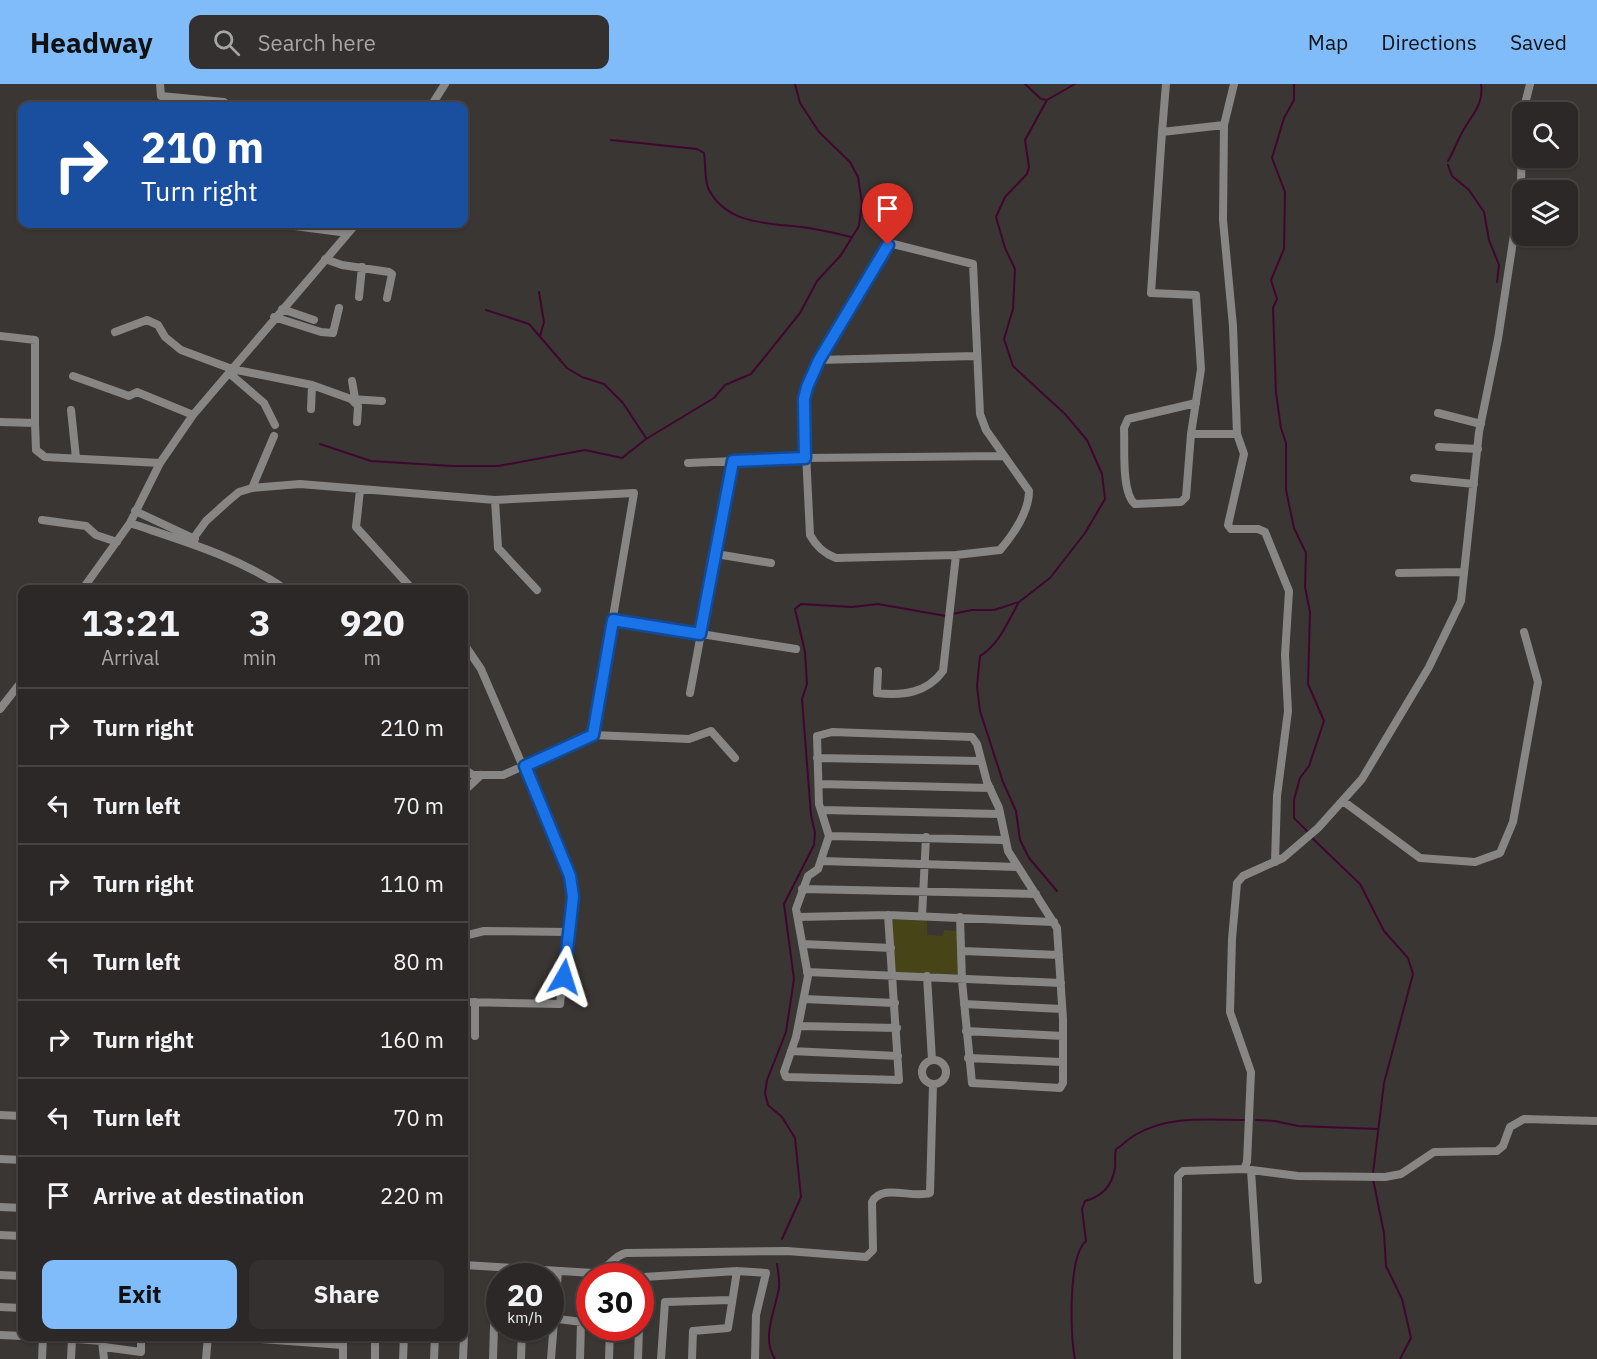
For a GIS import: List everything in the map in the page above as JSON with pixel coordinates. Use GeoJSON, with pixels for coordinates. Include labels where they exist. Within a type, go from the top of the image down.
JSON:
{"type":"FeatureCollection","features":[{"type":"Feature","properties":{"kind":"street"},"geometry":{"type":"LineString","coordinates":[[160,84],[161,96],[224,102]]}},
{"type":"Feature","properties":{"kind":"street"},"geometry":{"type":"LineString","coordinates":[[434,102],[445,84]]}},
{"type":"Feature","properties":{"kind":"street"},"geometry":{"type":"LineString","coordinates":[[1166,84],[1151,293],[1196,295],[1201,369],[1196,403],[1191,434],[1186,497],[1181,502],[1135,504],[1126,490],[1124,428],[1128,419],[1196,403]]}},
{"type":"Feature","properties":{"kind":"street"},"geometry":{"type":"LineString","coordinates":[[1234,84],[1224,125],[1223,220],[1233,326],[1237,434],[1244,454],[1228,525],[1231,529],[1258,529],[1265,532],[1289,591],[1285,655],[1288,711],[1277,796],[1275,862]]}},
{"type":"Feature","properties":{"kind":"street"},"geometry":{"type":"LineString","coordinates":[[1526,102],[1530,84]]}},
{"type":"Feature","properties":{"kind":"street"},"geometry":{"type":"LineString","coordinates":[[1162,132],[1224,125]]}},
{"type":"Feature","properties":{"kind":"street"},"geometry":{"type":"LineString","coordinates":[[1258,1280],[1248,1170],[1251,1072],[1230,1012],[1237,883],[1243,876],[1275,862],[1302,842],[1318,828],[1362,779],[1429,667],[1461,601],[1481,424],[1498,339],[1521,189],[1522,168]]}},
{"type":"Feature","properties":{"kind":"street"},"geometry":{"type":"LineString","coordinates":[[310,228],[348,233]]}},
{"type":"Feature","properties":{"kind":"street"},"geometry":{"type":"LineString","coordinates":[[86,585],[130,524],[160,463],[194,415],[274,317],[352,228]]}},
{"type":"Feature","properties":{"kind":"street"},"geometry":{"type":"LineString","coordinates":[[893,244],[973,264],[975,356],[980,414],[1004,456],[1029,490],[1029,502],[1010,539],[1000,550],[956,555],[836,558],[826,554],[816,545],[810,535],[804,399],[819,360],[888,245],[893,244]]}},
{"type":"Feature","properties":{"kind":"street"},"geometry":{"type":"LineString","coordinates":[[325,260],[392,274],[387,298]]}},
{"type":"Feature","properties":{"kind":"street"},"geometry":{"type":"LineString","coordinates":[[359,297],[362,267]]}},
{"type":"Feature","properties":{"kind":"street"},"geometry":{"type":"LineString","coordinates":[[274,317],[321,332],[333,333],[339,308]]}},
{"type":"Feature","properties":{"kind":"street"},"geometry":{"type":"LineString","coordinates":[[282,309],[314,320]]}},
{"type":"Feature","properties":{"kind":"street"},"geometry":{"type":"LineString","coordinates":[[115,332],[147,320],[158,325],[165,337],[181,350],[230,371],[312,386],[353,399],[382,401]]}},
{"type":"Feature","properties":{"kind":"street"},"geometry":{"type":"LineString","coordinates":[[0,336],[30,338],[37,345],[35,423],[38,454],[160,463]]}},
{"type":"Feature","properties":{"kind":"street"},"geometry":{"type":"LineString","coordinates":[[819,360],[975,356]]}},
{"type":"Feature","properties":{"kind":"street"},"geometry":{"type":"LineString","coordinates":[[230,371],[264,403],[275,425]]}},
{"type":"Feature","properties":{"kind":"street"},"geometry":{"type":"LineString","coordinates":[[73,376],[129,396],[137,392],[194,415]]}},
{"type":"Feature","properties":{"kind":"street"},"geometry":{"type":"LineString","coordinates":[[352,381],[353,399],[358,406],[357,422]]}},
{"type":"Feature","properties":{"kind":"street"},"geometry":{"type":"LineString","coordinates":[[311,409],[312,386]]}},
{"type":"Feature","properties":{"kind":"street"},"geometry":{"type":"LineString","coordinates":[[70,410],[76,458]]}},
{"type":"Feature","properties":{"kind":"street"},"geometry":{"type":"LineString","coordinates":[[1438,413],[1481,424]]}},
{"type":"Feature","properties":{"kind":"street"},"geometry":{"type":"LineString","coordinates":[[0,423],[35,423]]}},
{"type":"Feature","properties":{"kind":"street"},"geometry":{"type":"LineString","coordinates":[[1191,434],[1237,434]]}},
{"type":"Feature","properties":{"kind":"street"},"geometry":{"type":"LineString","coordinates":[[252,488],[274,436]]}},
{"type":"Feature","properties":{"kind":"street"},"geometry":{"type":"LineString","coordinates":[[1439,447],[1478,448]]}},
{"type":"Feature","properties":{"kind":"street"},"geometry":{"type":"LineString","coordinates":[[688,463],[805,458],[1004,456]]}},
{"type":"Feature","properties":{"kind":"street"},"geometry":{"type":"LineString","coordinates":[[690,693],[733,461]]}},
{"type":"Feature","properties":{"kind":"street"},"geometry":{"type":"LineString","coordinates":[[1413,478],[1474,484]]}},
{"type":"Feature","properties":{"kind":"street"},"geometry":{"type":"LineString","coordinates":[[191,540],[227,501],[239,492],[252,488],[300,484],[495,500],[634,493],[593,735]]}},
{"type":"Feature","properties":{"kind":"street"},"geometry":{"type":"LineString","coordinates":[[360,490],[356,527],[408,585]]}},
{"type":"Feature","properties":{"kind":"street"},"geometry":{"type":"LineString","coordinates":[[495,500],[498,548],[537,590]]}},
{"type":"Feature","properties":{"kind":"street"},"geometry":{"type":"LineString","coordinates":[[135,511],[248,567],[279,585]]}},
{"type":"Feature","properties":{"kind":"street"},"geometry":{"type":"LineString","coordinates":[[42,520],[86,526],[96,535],[117,542]]}},
{"type":"Feature","properties":{"kind":"street"},"geometry":{"type":"LineString","coordinates":[[130,524],[191,540]]}},
{"type":"Feature","properties":{"kind":"street"},"geometry":{"type":"LineString","coordinates":[[716,554],[771,563]]}},
{"type":"Feature","properties":{"kind":"street"},"geometry":{"type":"LineString","coordinates":[[878,671],[877,693],[904,696],[936,681],[943,671],[956,555]]}},
{"type":"Feature","properties":{"kind":"street"},"geometry":{"type":"LineString","coordinates":[[1399,573],[1464,572]]}},
{"type":"Feature","properties":{"kind":"street"},"geometry":{"type":"LineString","coordinates":[[613,620],[796,649]]}},
{"type":"Feature","properties":{"kind":"street"},"geometry":{"type":"LineString","coordinates":[[1343,801],[1420,858],[1475,862],[1500,853],[1513,822],[1538,682],[1524,632]]}},
{"type":"Feature","properties":{"kind":"street"},"geometry":{"type":"LineString","coordinates":[[468,650],[481,669],[525,766],[570,876],[573,897],[560,1004],[468,1002]]}},
{"type":"Feature","properties":{"kind":"street"},"geometry":{"type":"LineString","coordinates":[[0,709],[18,686]]}},
{"type":"Feature","properties":{"kind":"street"},"geometry":{"type":"LineString","coordinates":[[468,772],[481,775],[503,775],[593,735],[689,739],[711,731],[735,758]]}},
{"type":"Feature","properties":{"kind":"street"},"geometry":{"type":"LineString","coordinates":[[888,915],[899,1080],[892,1082],[786,1077],[784,1072],[799,1026],[807,972],[796,909],[808,876],[817,871],[830,837],[821,810],[816,758],[818,735],[843,733],[972,737],[977,744],[1000,814],[1004,840],[1058,931],[1063,1036],[1063,1083],[1060,1088],[972,1083],[964,1004],[960,917]]}},
{"type":"Feature","properties":{"kind":"street"},"geometry":{"type":"LineString","coordinates":[[816,758],[981,761]]}},
{"type":"Feature","properties":{"kind":"street"},"geometry":{"type":"LineString","coordinates":[[468,787],[481,775]]}},
{"type":"Feature","properties":{"kind":"street"},"geometry":{"type":"LineString","coordinates":[[819,784],[990,788]]}},
{"type":"Feature","properties":{"kind":"street"},"geometry":{"type":"LineString","coordinates":[[821,810],[1000,814]]}},
{"type":"Feature","properties":{"kind":"street"},"geometry":{"type":"LineString","coordinates":[[830,837],[1004,840]]}},
{"type":"Feature","properties":{"kind":"street"},"geometry":{"type":"LineString","coordinates":[[922,916],[926,837]]}},
{"type":"Feature","properties":{"kind":"street"},"geometry":{"type":"LineString","coordinates":[[821,861],[1018,867]]}},
{"type":"Feature","properties":{"kind":"street"},"geometry":{"type":"LineString","coordinates":[[802,889],[1036,894]]}},
{"type":"Feature","properties":{"kind":"street"},"geometry":{"type":"LineString","coordinates":[[798,917],[888,915],[1054,922]]}},
{"type":"Feature","properties":{"kind":"street"},"geometry":{"type":"LineString","coordinates":[[468,935],[484,931],[569,932]]}},
{"type":"Feature","properties":{"kind":"street"},"geometry":{"type":"LineString","coordinates":[[803,944],[891,948]]}},
{"type":"Feature","properties":{"kind":"street"},"geometry":{"type":"LineString","coordinates":[[963,951],[1059,956]]}},
{"type":"Feature","properties":{"kind":"street"},"geometry":{"type":"LineString","coordinates":[[807,972],[1061,983]]}},
{"type":"Feature","properties":{"kind":"street"},"geometry":{"type":"LineString","coordinates":[[927,976],[932,1060]]}},
{"type":"Feature","properties":{"kind":"street"},"geometry":{"type":"LineString","coordinates":[[804,999],[895,1003]]}},
{"type":"Feature","properties":{"kind":"street"},"geometry":{"type":"LineString","coordinates":[[475,1002],[475,1036]]}},
{"type":"Feature","properties":{"kind":"street"},"geometry":{"type":"LineString","coordinates":[[964,1004],[1062,1009]]}},
{"type":"Feature","properties":{"kind":"street"},"geometry":{"type":"LineString","coordinates":[[799,1026],[897,1028]]}},
{"type":"Feature","properties":{"kind":"street"},"geometry":{"type":"LineString","coordinates":[[966,1031],[1063,1036]]}},
{"type":"Feature","properties":{"kind":"street"},"geometry":{"type":"LineString","coordinates":[[791,1051],[898,1056]]}},
{"type":"Feature","properties":{"kind":"street"},"geometry":{"type":"LineString","coordinates":[[968,1058],[1062,1062]]}},
{"type":"Feature","properties":{"kind":"street"},"geometry":{"type":"LineString","coordinates":[[932,1060],[943,1064],[946,1072],[941,1082],[933,1084],[924,1080],[921,1071],[926,1062],[932,1060]]}},
{"type":"Feature","properties":{"kind":"street"},"geometry":{"type":"LineString","coordinates":[[564,1272],[598,1272],[608,1268],[620,1255],[626,1254],[787,1251],[866,1257],[871,1254],[872,1202],[875,1195],[881,1192],[921,1196],[930,1193],[932,1187],[933,1084]]}},
{"type":"Feature","properties":{"kind":"street"},"geometry":{"type":"LineString","coordinates":[[0,1115],[18,1116]]}},
{"type":"Feature","properties":{"kind":"street"},"geometry":{"type":"LineString","coordinates":[[1177,1359],[1178,1176],[1183,1171],[1248,1170],[1298,1176],[1379,1177],[1401,1174],[1434,1152],[1497,1150],[1503,1146],[1510,1127],[1524,1119],[1597,1121]]}},
{"type":"Feature","properties":{"kind":"street"},"geometry":{"type":"LineString","coordinates":[[0,1159],[18,1160]]}},
{"type":"Feature","properties":{"kind":"street"},"geometry":{"type":"LineString","coordinates":[[0,1207],[18,1208]]}},
{"type":"Feature","properties":{"kind":"street"},"geometry":{"type":"LineString","coordinates":[[0,1235],[18,1236]]}},
{"type":"Feature","properties":{"kind":"street"},"geometry":{"type":"LineString","coordinates":[[468,1265],[486,1267]]}},
{"type":"Feature","properties":{"kind":"street"},"geometry":{"type":"LineString","coordinates":[[654,1275],[737,1271],[767,1275],[756,1315],[755,1359]]}},
{"type":"Feature","properties":{"kind":"street"},"geometry":{"type":"LineString","coordinates":[[692,1359],[693,1331],[728,1328],[730,1300],[737,1271]]}},
{"type":"Feature","properties":{"kind":"street"},"geometry":{"type":"LineString","coordinates":[[0,1275],[18,1276]]}},
{"type":"Feature","properties":{"kind":"street"},"geometry":{"type":"LineString","coordinates":[[662,1359],[665,1302],[730,1300]]}},
{"type":"Feature","properties":{"kind":"street"},"geometry":{"type":"LineString","coordinates":[[0,1307],[18,1308]]}},
{"type":"Feature","properties":{"kind":"street"},"geometry":{"type":"LineString","coordinates":[[0,1335],[18,1336]]}},
{"type":"Feature","properties":{"kind":"street"},"geometry":{"type":"LineString","coordinates":[[42,1359],[43,1341]]}},
{"type":"Feature","properties":{"kind":"street"},"geometry":{"type":"LineString","coordinates":[[71,1359],[72,1341]]}},
{"type":"Feature","properties":{"kind":"street"},"geometry":{"type":"LineString","coordinates":[[86,1341],[143,1351],[142,1341]]}},
{"type":"Feature","properties":{"kind":"street"},"geometry":{"type":"LineString","coordinates":[[206,1359],[208,1341]]}},
{"type":"Feature","properties":{"kind":"street"},"geometry":{"type":"LineString","coordinates":[[343,1341],[343,1359]]}},
{"type":"Feature","properties":{"kind":"street"},"geometry":{"type":"LineString","coordinates":[[375,1341],[375,1359]]}},
{"type":"Feature","properties":{"kind":"street"},"geometry":{"type":"LineString","coordinates":[[403,1359],[404,1341]]}},
{"type":"Feature","properties":{"kind":"street"},"geometry":{"type":"LineString","coordinates":[[434,1359],[435,1341]]}},
{"type":"Feature","properties":{"kind":"street"},"geometry":{"type":"LineString","coordinates":[[463,1359],[464,1341]]}},
{"type":"Feature","properties":{"kind":"street"},"geometry":{"type":"LineString","coordinates":[[493,1359],[494,1341]]}},
{"type":"Feature","properties":{"kind":"street"},"geometry":{"type":"LineString","coordinates":[[521,1359],[522,1341]]}},
{"type":"Feature","properties":{"kind":"street"},"geometry":{"type":"LineString","coordinates":[[551,1341],[551,1359]]}},
{"type":"Feature","properties":{"kind":"street"},"geometry":{"type":"LineString","coordinates":[[580,1359],[583,1341]]}},
{"type":"Feature","properties":{"kind":"street"},"geometry":{"type":"LineString","coordinates":[[609,1359],[610,1341]]}},
{"type":"Feature","properties":{"kind":"street"},"geometry":{"type":"LineString","coordinates":[[638,1359],[639,1341]]}},
{"type":"Feature","properties":{"kind":"street"},"geometry":{"type":"LineString","coordinates":[[104,1345],[104,1359]]}},
{"type":"Feature","properties":{"kind":"shaded area"},"geometry":{"type":"Polygon","coordinates":[[[927,919],[927,935],[943,936],[944,930],[957,931],[960,974],[896,973],[891,920],[927,919]]]}},
{"type":"Feature","properties":{"kind":"waterway"},"geometry":{"type":"LineString","coordinates":[[320,444],[371,461],[452,466],[498,466],[585,450],[622,458],[646,439],[714,398],[725,385],[751,374],[800,313],[817,281],[841,255],[859,226],[862,203],[858,177],[850,162],[819,132],[800,103],[795,84]]}},
{"type":"Feature","properties":{"kind":"waterway"},"geometry":{"type":"LineString","coordinates":[[1025,84],[1041,99],[1046,100]]}},
{"type":"Feature","properties":{"kind":"waterway"},"geometry":{"type":"LineString","coordinates":[[952,614],[972,610],[994,610],[1019,602],[1050,578],[1085,533],[1105,499],[1102,474],[1087,440],[1065,414],[1013,366],[1004,339],[1013,309],[1015,269],[1005,248],[996,217],[1005,197],[1027,174],[1029,167],[1025,140],[1047,100],[1075,84]]}},
{"type":"Feature","properties":{"kind":"waterway"},"geometry":{"type":"LineString","coordinates":[[1294,84],[1294,100],[1284,118],[1272,158],[1285,192],[1284,249],[1271,280],[1277,299],[1273,308],[1276,393],[1281,428],[1286,443],[1286,490],[1294,528],[1306,553],[1305,587],[1310,612],[1308,684],[1324,721],[1309,766],[1300,778],[1294,800],[1294,818],[1308,832]]}},
{"type":"Feature","properties":{"kind":"waterway"},"geometry":{"type":"LineString","coordinates":[[1448,161],[1479,104],[1481,84]]}},
{"type":"Feature","properties":{"kind":"waterway"},"geometry":{"type":"LineString","coordinates":[[611,140],[697,149],[704,153],[709,190],[718,203],[729,212],[756,222],[814,229],[851,237]]}},
{"type":"Feature","properties":{"kind":"waterway"},"geometry":{"type":"LineString","coordinates":[[1448,165],[1452,176],[1469,190],[1484,212],[1489,240],[1499,265],[1497,282]]}},
{"type":"Feature","properties":{"kind":"waterway"},"geometry":{"type":"LineString","coordinates":[[539,292],[544,322],[540,336]]}},
{"type":"Feature","properties":{"kind":"waterway"},"geometry":{"type":"LineString","coordinates":[[486,310],[529,324],[567,368],[582,377],[604,384],[623,403],[646,438]]}},
{"type":"Feature","properties":{"kind":"waterway"},"geometry":{"type":"LineString","coordinates":[[1019,602],[993,646],[980,656],[977,686],[980,711],[1003,782],[1016,811],[1020,840],[1029,858],[1057,891]]}},
{"type":"Feature","properties":{"kind":"waterway"},"geometry":{"type":"LineString","coordinates":[[782,1239],[801,1197],[795,1138],[782,1117],[768,1105],[765,1093],[767,1080],[786,1032],[794,979],[784,904],[814,845],[815,833],[811,815],[802,699],[807,684],[805,652],[795,609],[801,604],[852,607],[878,604],[946,616]]}},
{"type":"Feature","properties":{"kind":"waterway"},"geometry":{"type":"LineString","coordinates":[[1311,837],[1360,884],[1384,931],[1408,958],[1413,974],[1384,1083],[1373,1173]]}},
{"type":"Feature","properties":{"kind":"waterway"},"geometry":{"type":"LineString","coordinates":[[1075,1359],[1072,1297],[1076,1263],[1080,1249],[1086,1241],[1082,1209],[1085,1201],[1101,1194],[1108,1185],[1114,1174],[1116,1149],[1135,1135],[1175,1121],[1245,1120]]}},
{"type":"Feature","properties":{"kind":"waterway"},"geometry":{"type":"LineString","coordinates":[[1256,1120],[1298,1126],[1377,1129]]}},
{"type":"Feature","properties":{"kind":"waterway"},"geometry":{"type":"LineString","coordinates":[[1373,1179],[1384,1233],[1386,1266],[1402,1299],[1411,1338],[1400,1359]]}},
{"type":"Feature","properties":{"kind":"waterway"},"geometry":{"type":"LineString","coordinates":[[775,1359],[771,1351],[769,1333],[779,1288],[777,1264]]}},
{"type":"Feature","properties":{"kind":"route"},"geometry":{"type":"LineString","coordinates":[[564,977],[573,897],[570,876],[525,766],[593,735],[613,620],[700,634],[733,461],[805,458],[804,399],[807,387],[819,360],[888,245]]}}]}
